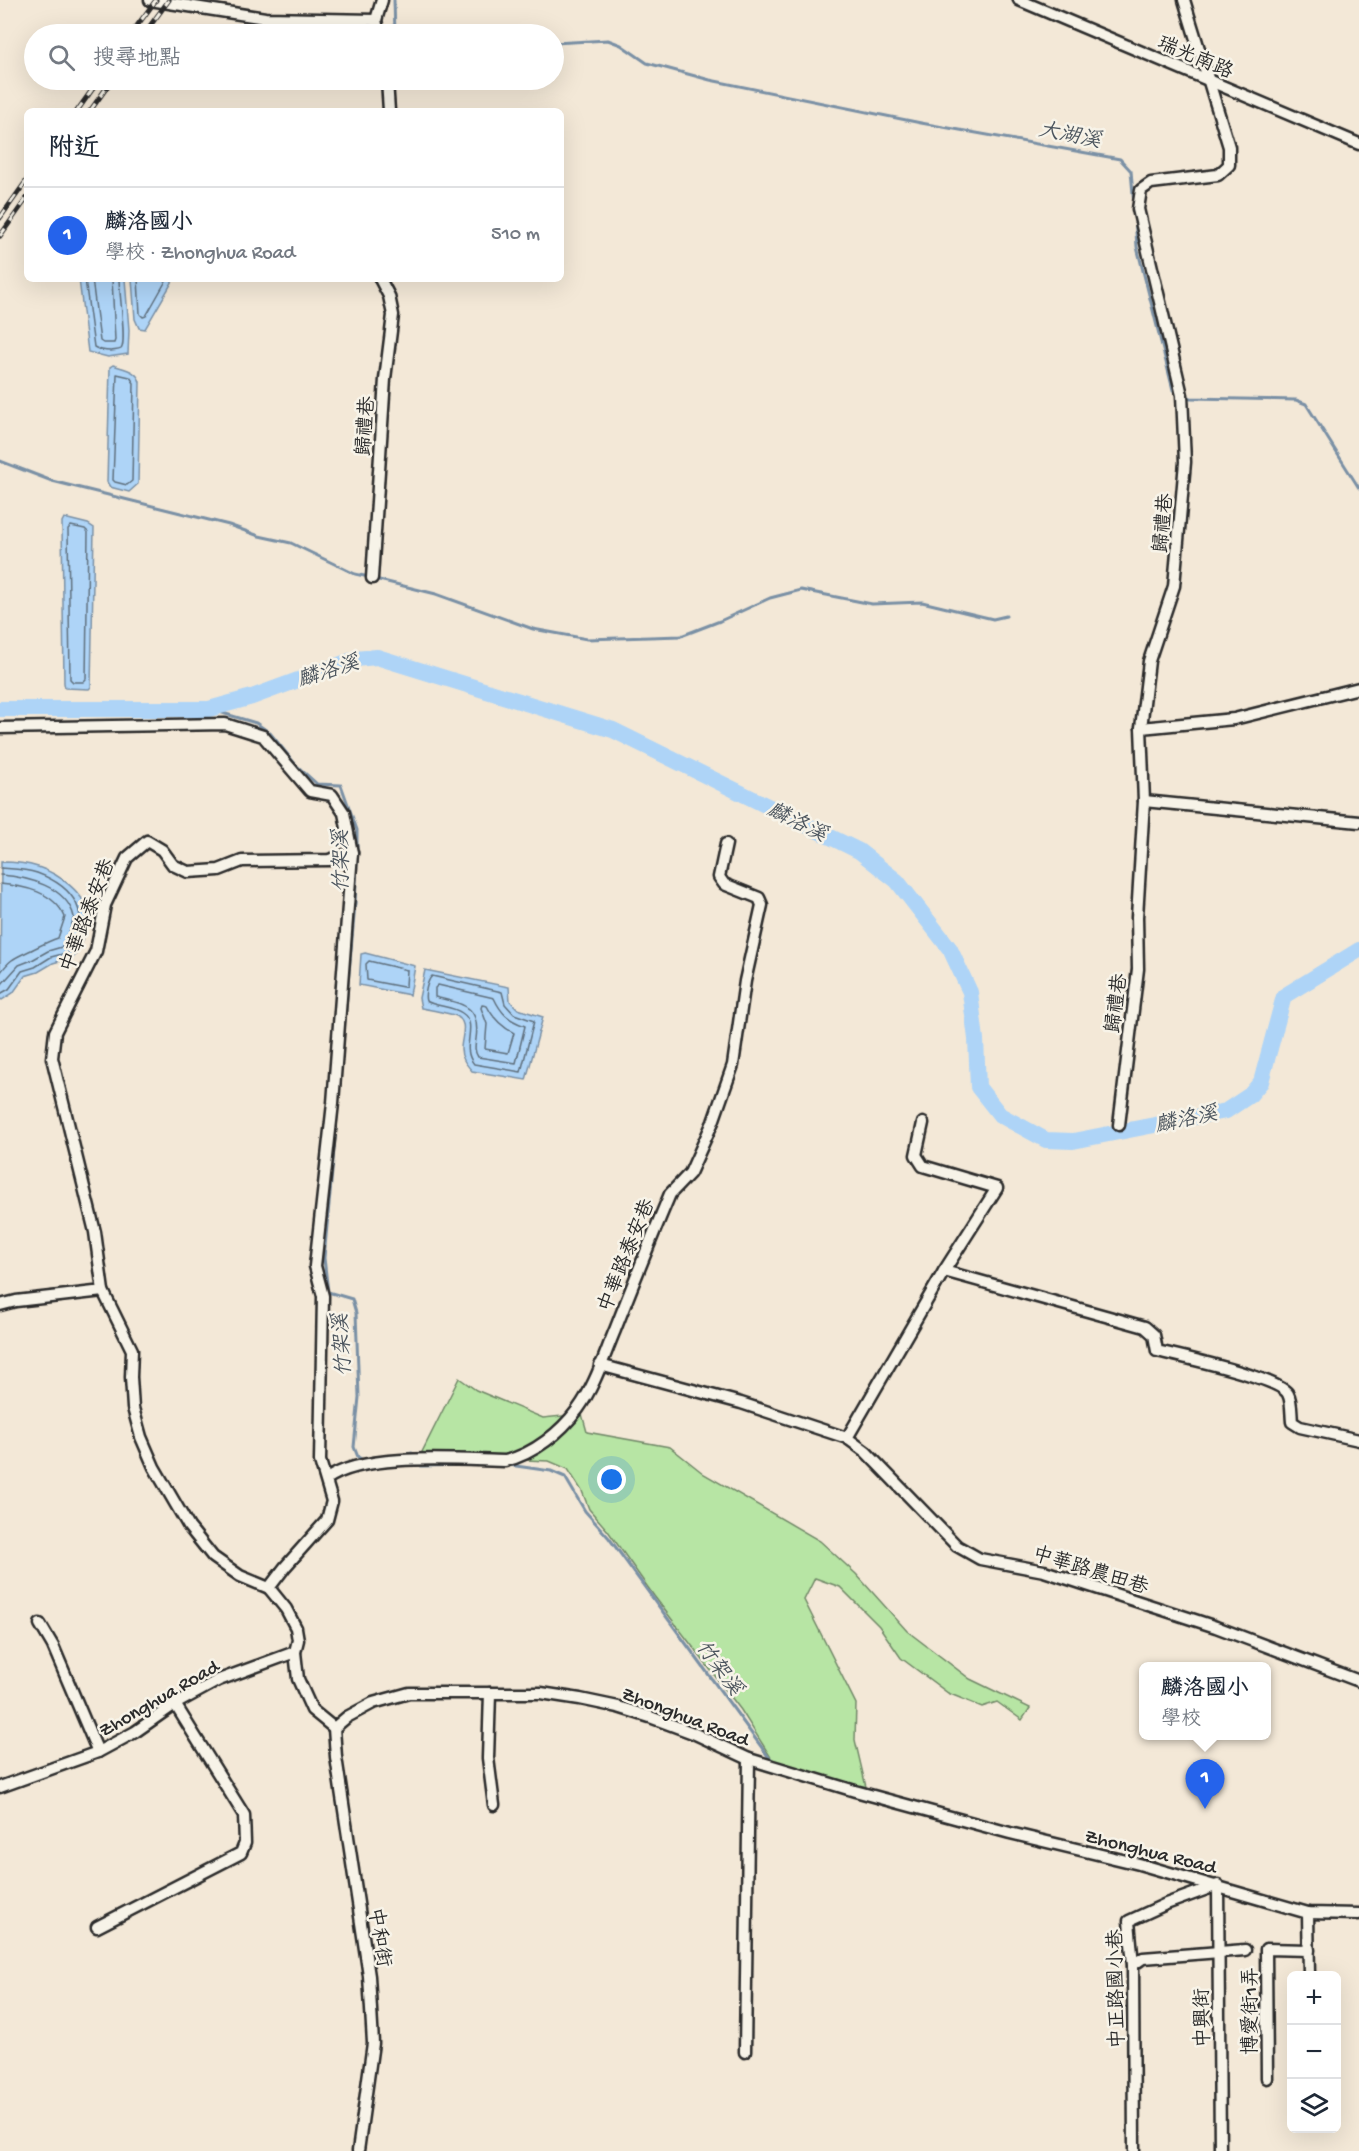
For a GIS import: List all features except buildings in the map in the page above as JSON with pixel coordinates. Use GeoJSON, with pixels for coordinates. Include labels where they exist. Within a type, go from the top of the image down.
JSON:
{"type":"FeatureCollection","features":[{"type":"Feature","properties":{"kind":"street"},"geometry":{"type":"LineString","coordinates":[[150,0],[265,18],[376,20]]}},
{"type":"Feature","properties":{"kind":"street"},"geometry":{"type":"LineString","coordinates":[[377,24],[382,0]]}},
{"type":"Feature","properties":{"kind":"street","name":"瑞光南路"},"geometry":{"type":"LineString","coordinates":[[1019,0],[1359,144]]}},
{"type":"Feature","properties":{"kind":"street","name":"歸禮巷"},"geometry":{"type":"LineString","coordinates":[[1119,1125],[1138,969],[1137,917],[1144,801],[1141,728],[1149,661],[1174,586],[1185,462],[1182,395],[1138,209],[1141,190],[1151,183],[1218,175],[1229,165],[1229,147],[1184,0]]}},
{"type":"Feature","properties":{"kind":"street"},"geometry":{"type":"LineString","coordinates":[[388,90],[389,108]]}},
{"type":"Feature","properties":{"kind":"street","name":"歸禮巷"},"geometry":{"type":"LineString","coordinates":[[372,578],[385,379],[393,315],[389,296],[382,282]]}},
{"type":"Feature","properties":{"kind":"street"},"geometry":{"type":"LineString","coordinates":[[1141,728],[1234,719],[1359,688]]}},
{"type":"Feature","properties":{"kind":"street"},"geometry":{"type":"LineString","coordinates":[[0,728],[225,724],[262,736],[310,791],[333,795],[344,813],[352,853],[333,1104],[315,1266],[323,1296],[320,1461],[332,1501],[327,1520],[285,1566],[269,1588]]}},
{"type":"Feature","properties":{"kind":"street"},"geometry":{"type":"LineString","coordinates":[[1144,801],[1359,822]]}},
{"type":"Feature","properties":{"kind":"street","name":"中華路泰安巷"},"geometry":{"type":"LineString","coordinates":[[295,1652],[298,1640],[296,1628],[286,1609],[269,1588],[240,1576],[213,1557],[189,1527],[160,1477],[141,1437],[133,1408],[132,1350],[104,1291],[95,1232],[52,1058],[55,1032],[96,951],[105,905],[127,858],[147,841],[162,850],[173,865],[188,872],[219,870],[242,861],[329,860],[352,853]]}},
{"type":"Feature","properties":{"kind":"street","name":"中華路泰安巷"},"geometry":{"type":"LineString","coordinates":[[327,1479],[348,1467],[418,1459],[505,1461],[522,1456],[565,1425],[580,1407],[600,1365],[670,1194],[690,1173],[713,1122],[733,1065],[745,981],[762,905],[759,898],[724,884],[719,878],[726,844]]}},
{"type":"Feature","properties":{"kind":"street"},"geometry":{"type":"LineString","coordinates":[[847,1438],[944,1271],[997,1188],[923,1166],[916,1155],[922,1123]]}},
{"type":"Feature","properties":{"kind":"street"},"geometry":{"type":"LineString","coordinates":[[944,1271],[1145,1327],[1154,1335],[1157,1351],[1216,1365],[1281,1386],[1288,1394],[1292,1422],[1300,1427],[1359,1440]]}},
{"type":"Feature","properties":{"kind":"street"},"geometry":{"type":"LineString","coordinates":[[0,1305],[16,1301],[104,1291]]}},
{"type":"Feature","properties":{"kind":"street","name":"中華路農田巷"},"geometry":{"type":"LineString","coordinates":[[600,1365],[741,1403],[847,1438],[866,1452],[957,1546],[980,1559],[1044,1571],[1216,1627],[1359,1681]]}},
{"type":"Feature","properties":{"kind":"street"},"geometry":{"type":"LineString","coordinates":[[40,1623],[53,1646],[98,1752]]}},
{"type":"Feature","properties":{"kind":"street"},"geometry":{"type":"LineString","coordinates":[[295,1652],[298,1679],[312,1710],[334,1728]]}},
{"type":"Feature","properties":{"kind":"street","name":"Zhonghua Road"},"geometry":{"type":"LineString","coordinates":[[0,1787],[98,1752],[135,1732],[175,1704],[219,1680],[295,1652]]}},
{"type":"Feature","properties":{"kind":"street","name":"Zhonghua Road"},"geometry":{"type":"LineString","coordinates":[[334,1728],[347,1717],[373,1702],[393,1696],[431,1692],[541,1693],[618,1707],[693,1733],[748,1759],[1010,1833],[1139,1864],[1308,1913],[1359,1914]]}},
{"type":"Feature","properties":{"kind":"street"},"geometry":{"type":"LineString","coordinates":[[490,1693],[488,1758],[494,1805]]}},
{"type":"Feature","properties":{"kind":"street"},"geometry":{"type":"LineString","coordinates":[[97,1927],[241,1852],[245,1843],[244,1815],[175,1704]]}},
{"type":"Feature","properties":{"kind":"street","name":"中和街"},"geometry":{"type":"LineString","coordinates":[[334,1728],[369,1976],[373,2043],[358,2151]]}},
{"type":"Feature","properties":{"kind":"street"},"geometry":{"type":"LineString","coordinates":[[745,2052],[748,1759]]}},
{"type":"Feature","properties":{"kind":"street","name":"中興街"},"geometry":{"type":"LineString","coordinates":[[1218,1886],[1220,2151]]}},
{"type":"Feature","properties":{"kind":"street","name":"中正路國小巷"},"geometry":{"type":"LineString","coordinates":[[1134,2151],[1133,1965],[1129,1921],[1166,1904],[1218,1886]]}},
{"type":"Feature","properties":{"kind":"street"},"geometry":{"type":"LineString","coordinates":[[1308,1913],[1309,1971]]}},
{"type":"Feature","properties":{"kind":"street","name":"博愛街1弄"},"geometry":{"type":"LineString","coordinates":[[1267,2078],[1266,1949],[1309,1950]]}},
{"type":"Feature","properties":{"kind":"street"},"geometry":{"type":"LineString","coordinates":[[1133,1965],[1143,1958],[1245,1950]]}},
{"type":"Feature","properties":{"kind":"green space"},"geometry":{"type":"Polygon","coordinates":[[[459,1378],[476,1390],[543,1418],[582,1414],[587,1432],[670,1447],[704,1474],[820,1541],[856,1574],[907,1631],[970,1679],[1030,1708],[1022,1720],[997,1702],[982,1707],[948,1693],[901,1658],[879,1626],[840,1587],[815,1578],[804,1600],[856,1704],[855,1740],[866,1787],[775,1764],[741,1710],[654,1596],[608,1531],[589,1509],[582,1491],[568,1469],[549,1461],[500,1459],[416,1464],[459,1378]]]}},
{"type":"Feature","properties":{"kind":"water"},"geometry":{"type":"Polygon","coordinates":[[[79,282],[125,282],[129,330],[128,354],[108,357],[88,352],[79,282]]]}},
{"type":"Feature","properties":{"kind":"water"},"geometry":{"type":"Polygon","coordinates":[[[132,282],[172,282],[145,329],[139,328],[135,319],[132,282]]]}},
{"type":"Feature","properties":{"kind":"water"},"geometry":{"type":"Polygon","coordinates":[[[113,365],[133,372],[140,382],[138,484],[129,492],[110,487],[107,482],[110,367],[113,365]]]}},
{"type":"Feature","properties":{"kind":"water"},"geometry":{"type":"Polygon","coordinates":[[[64,518],[88,524],[94,528],[91,687],[89,689],[65,688],[64,683],[62,522],[64,518]]]}},
{"type":"Feature","properties":{"kind":"water"},"geometry":{"type":"Polygon","coordinates":[[[1,862],[38,867],[62,879],[83,900],[88,917],[85,932],[74,957],[53,963],[38,972],[25,976],[13,993],[2,1000],[0,999],[1,862]]]}},
{"type":"Feature","properties":{"kind":"water"},"geometry":{"type":"Polygon","coordinates":[[[365,953],[415,966],[410,995],[359,985],[361,954],[365,953]]]}},
{"type":"Feature","properties":{"kind":"water"},"geometry":{"type":"Polygon","coordinates":[[[425,970],[509,987],[510,1001],[518,1009],[543,1017],[526,1080],[472,1071],[464,1061],[461,1052],[462,1021],[454,1015],[421,1008],[419,998],[425,970]]]}},
{"type":"Feature","properties":{"kind":"waterway","name":"大湖溪"},"geometry":{"type":"LineString","coordinates":[[394,0],[395,24]]}},
{"type":"Feature","properties":{"kind":"waterway","name":"大湖溪"},"geometry":{"type":"LineString","coordinates":[[564,42],[608,40],[621,45],[647,63],[710,80],[921,123],[1120,159],[1131,171],[1134,205]]}},
{"type":"Feature","properties":{"kind":"waterway","name":"大湖溪"},"geometry":{"type":"LineString","coordinates":[[1135,218],[1137,247],[1173,390],[1178,392]]}},
{"type":"Feature","properties":{"kind":"waterway","name":"大湖溪"},"geometry":{"type":"LineString","coordinates":[[1184,395],[1191,398],[1296,400],[1306,404],[1359,488]]}},
{"type":"Feature","properties":{"kind":"waterway"},"geometry":{"type":"LineString","coordinates":[[0,461],[52,481],[229,525],[259,536],[291,543],[355,574],[369,577]]}},
{"type":"Feature","properties":{"kind":"waterway"},"geometry":{"type":"LineString","coordinates":[[375,579],[436,594],[533,629],[587,639],[681,636],[770,598],[801,590],[872,604],[922,602],[993,619],[1006,616]]}},
{"type":"Feature","properties":{"kind":"waterway","name":"麟洛溪"},"geometry":{"type":"LineString","coordinates":[[0,709],[209,709],[252,697],[355,659],[377,657],[613,730],[859,851],[897,881],[950,949],[970,992],[976,1039],[978,1087],[1000,1115],[1046,1140],[1073,1141],[1226,1111],[1250,1095],[1261,1082],[1284,996],[1359,950]]}},
{"type":"Feature","properties":{"kind":"waterway","name":"竹架溪"},"geometry":{"type":"LineString","coordinates":[[209,709],[256,723],[270,733],[296,765],[317,784],[341,785],[357,830],[357,852]]}},
{"type":"Feature","properties":{"kind":"waterway","name":"竹架溪"},"geometry":{"type":"LineString","coordinates":[[339,1088],[357,861]]}},
{"type":"Feature","properties":{"kind":"waterway","name":"竹架溪"},"geometry":{"type":"LineString","coordinates":[[338,1106],[324,1258],[328,1292],[352,1299],[356,1313],[359,1397],[354,1447],[358,1457],[363,1460]]}},
{"type":"Feature","properties":{"kind":"waterway","name":"竹架溪"},"geometry":{"type":"LineString","coordinates":[[396,1456],[412,1453],[416,1455]]}},
{"type":"Feature","properties":{"kind":"waterway","name":"竹架溪"},"geometry":{"type":"LineString","coordinates":[[419,1461],[421,1466],[472,1465]]}},
{"type":"Feature","properties":{"kind":"waterway","name":"竹架溪"},"geometry":{"type":"LineString","coordinates":[[509,1465],[551,1471],[565,1477],[585,1511],[609,1538],[775,1763]]}},
{"type":"Feature","properties":{"kind":"railway"},"geometry":{"type":"LineString","coordinates":[[138,24],[156,0]]}},
{"type":"Feature","properties":{"kind":"railway"},"geometry":{"type":"LineString","coordinates":[[151,24],[169,0]]}},
{"type":"Feature","properties":{"kind":"railway"},"geometry":{"type":"LineString","coordinates":[[79,108],[92,90]]}},
{"type":"Feature","properties":{"kind":"railway"},"geometry":{"type":"LineString","coordinates":[[92,108],[105,90]]}},
{"type":"Feature","properties":{"kind":"railway"},"geometry":{"type":"LineString","coordinates":[[0,218],[24,184]]}},
{"type":"Feature","properties":{"kind":"railway"},"geometry":{"type":"LineString","coordinates":[[0,236],[24,202]]}},
{"type":"Feature","properties":{"kind":"place","name":"麟洛國小"},"geometry":{"type":"Point","coordinates":[1205,1809]}}]}
